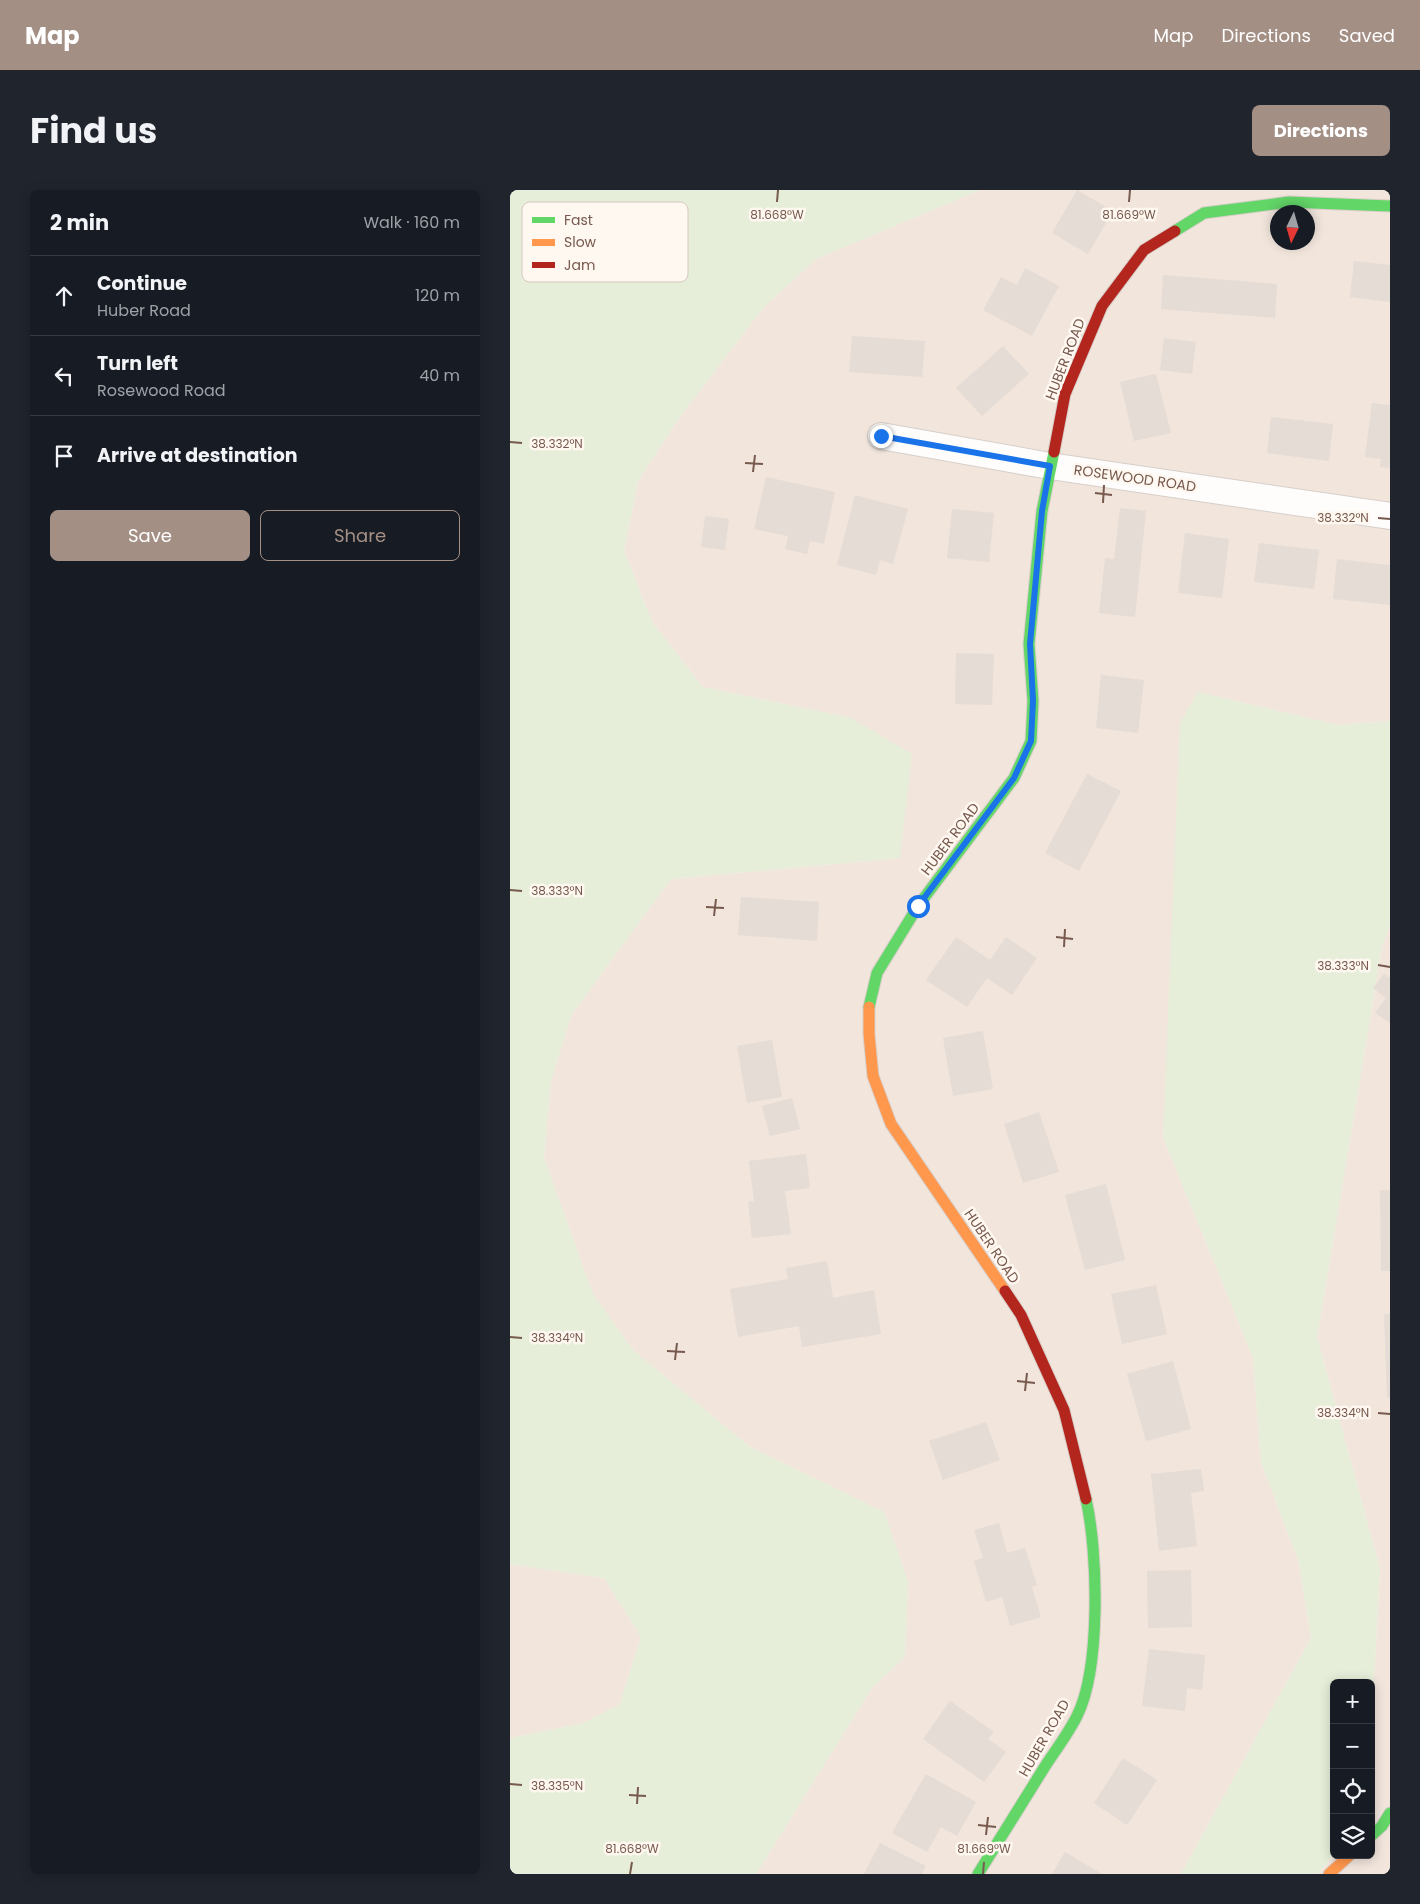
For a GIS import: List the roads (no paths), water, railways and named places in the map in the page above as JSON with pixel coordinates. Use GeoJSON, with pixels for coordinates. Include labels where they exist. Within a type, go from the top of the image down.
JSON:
{"type":"FeatureCollection","features":[{"type":"Feature","properties":{"kind":"street","name":"HUBER ROAD"},"geometry":{"type":"LineString","coordinates":[[978,1874],[1077,1716],[1088,1684],[1094,1645],[1095,1582],[1089,1513],[1064,1410],[1021,1315],[891,1124],[873,1076],[869,1034],[869,1004],[877,973],[918,906],[1014,778],[1031,741],[1033,701],[1030,644],[1042,511],[1065,394],[1102,306],[1144,250],[1204,213],[1289,202],[1390,206]]}},
{"type":"Feature","properties":{"kind":"street","name":"ROSEWOOD ROAD"},"geometry":{"type":"LineString","coordinates":[[881,436],[1050,466],[1390,516]]}},
{"type":"Feature","properties":{"kind":"street"},"geometry":{"type":"LineString","coordinates":[[1375,1832],[1382,1826],[1390,1813]]}},
{"type":"Feature","properties":{"kind":"street"},"geometry":{"type":"LineString","coordinates":[[1329,1874],[1346,1859]]}}]}
